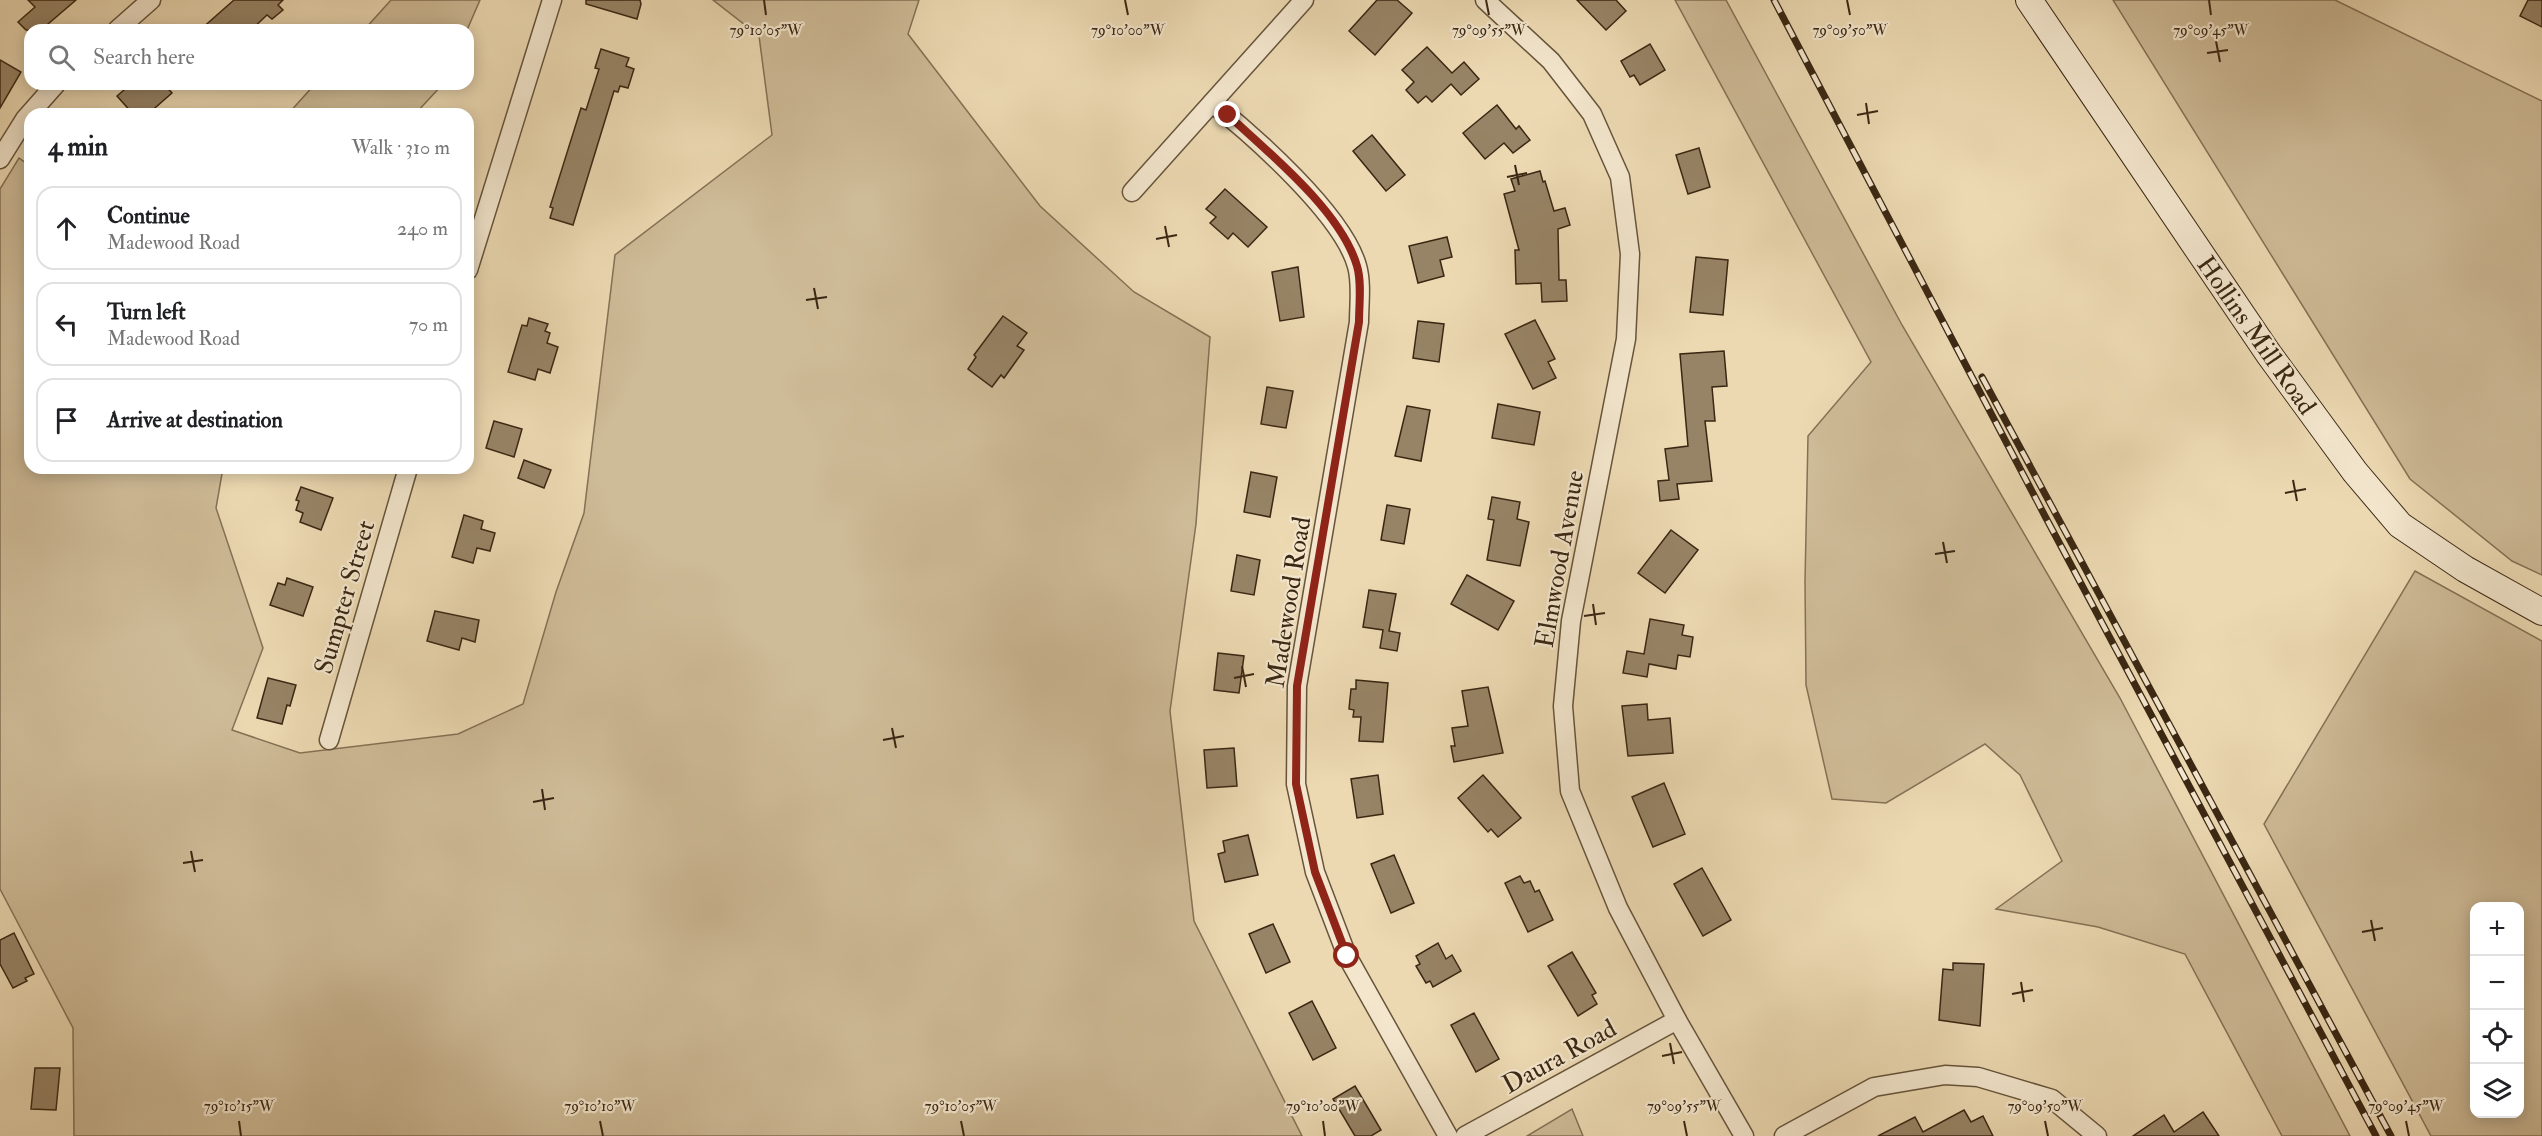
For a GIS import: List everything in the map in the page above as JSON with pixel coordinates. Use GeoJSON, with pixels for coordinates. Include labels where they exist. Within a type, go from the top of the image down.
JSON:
{"type":"FeatureCollection","features":[{"type":"Feature","properties":{"kind":"street"},"geometry":{"type":"LineString","coordinates":[[124,24],[151,0]]}},
{"type":"Feature","properties":{"kind":"street"},"geometry":{"type":"LineString","coordinates":[[474,251],[552,0]]}},
{"type":"Feature","properties":{"kind":"street"},"geometry":{"type":"LineString","coordinates":[[1132,192],[1304,0]]}},
{"type":"Feature","properties":{"kind":"street","name":"Elmwood Avenue"},"geometry":{"type":"LineString","coordinates":[[1485,0],[1551,61],[1592,114],[1620,177],[1630,254],[1626,339],[1571,621],[1563,706],[1570,791],[1618,908],[1677,1020],[1744,1136]]}},
{"type":"Feature","properties":{"kind":"street","name":"Hollins Mill Road"},"geometry":{"type":"LineString","coordinates":[[2029,0],[2268,353],[2355,472],[2400,525],[2465,569],[2542,612]]}},
{"type":"Feature","properties":{"kind":"street"},"geometry":{"type":"LineString","coordinates":[[35,108],[51,90]]}},
{"type":"Feature","properties":{"kind":"street","name":"Madewood Road"},"geometry":{"type":"LineString","coordinates":[[1212,103],[1283,166],[1336,224],[1357,267],[1359,322],[1297,686],[1296,784],[1315,872],[1347,956],[1448,1136]]}},
{"type":"Feature","properties":{"kind":"street"},"geometry":{"type":"LineString","coordinates":[[0,159],[24,121]]}},
{"type":"Feature","properties":{"kind":"street","name":"Sumpter Street"},"geometry":{"type":"LineString","coordinates":[[329,740],[406,474]]}},
{"type":"Feature","properties":{"kind":"street","name":"Daura Road"},"geometry":{"type":"LineString","coordinates":[[1465,1136],[1677,1020]]}},
{"type":"Feature","properties":{"kind":"street"},"geometry":{"type":"LineString","coordinates":[[1784,1136],[1874,1087],[1946,1075],[1978,1077],[2052,1099],[2097,1136]]}},
{"type":"Feature","properties":{"kind":"shaded area"},"geometry":{"type":"Polygon","coordinates":[[[391,0],[480,0],[470,24],[369,24],[391,0]]]}},
{"type":"Feature","properties":{"kind":"shaded area"},"geometry":{"type":"Polygon","coordinates":[[[713,0],[919,0],[908,34],[1040,206],[1134,292],[1210,337],[1196,524],[1170,711],[1194,921],[1302,1136],[74,1136],[73,1028],[0,889],[0,189],[19,158],[24,162],[24,474],[222,474],[216,508],[263,648],[232,730],[300,753],[458,734],[523,704],[556,592],[584,513],[615,255],[772,135],[759,36],[713,0]]]}},
{"type":"Feature","properties":{"kind":"shaded area"},"geometry":{"type":"Polygon","coordinates":[[[1675,0],[1726,0],[1902,325],[2120,698],[2350,1136],[2282,1136],[2185,954],[2098,927],[1996,909],[2062,861],[2020,775],[1985,744],[1886,803],[1832,799],[1806,685],[1805,582],[1808,436],[1871,362],[1675,0]]]}},
{"type":"Feature","properties":{"kind":"shaded area"},"geometry":{"type":"Polygon","coordinates":[[[2113,0],[2335,0],[2542,101],[2542,575],[2512,561],[2410,479],[2113,0]]]}},
{"type":"Feature","properties":{"kind":"shaded area"},"geometry":{"type":"Polygon","coordinates":[[[310,90],[437,90],[421,108],[293,108],[310,90]]]}},
{"type":"Feature","properties":{"kind":"shaded area"},"geometry":{"type":"Polygon","coordinates":[[[2415,571],[2542,641],[2542,1136],[2431,1136],[2264,824],[2415,571]]]}},
{"type":"Feature","properties":{"kind":"shaded area"},"geometry":{"type":"Polygon","coordinates":[[[1572,1109],[1583,1136],[1527,1136],[1572,1109]]]}},
{"type":"Feature","properties":{"kind":"building"},"geometry":{"type":"Polygon","coordinates":[[[28,0],[76,0],[48,24],[24,24],[24,28],[18,22],[35,7],[28,0]]]}},
{"type":"Feature","properties":{"kind":"building"},"geometry":{"type":"Polygon","coordinates":[[[234,0],[283,0],[278,5],[283,10],[272,19],[267,15],[257,24],[207,24],[234,0]]]}},
{"type":"Feature","properties":{"kind":"building"},"geometry":{"type":"Polygon","coordinates":[[[586,0],[640,0],[641,4],[637,19],[586,4],[586,0]]]}},
{"type":"Feature","properties":{"kind":"building"},"geometry":{"type":"Polygon","coordinates":[[[1377,0],[1397,0],[1412,13],[1375,55],[1349,31],[1377,0]]]}},
{"type":"Feature","properties":{"kind":"building"},"geometry":{"type":"Polygon","coordinates":[[[1577,0],[1616,0],[1626,11],[1606,30],[1577,0]]]}},
{"type":"Feature","properties":{"kind":"building"},"geometry":{"type":"Polygon","coordinates":[[[2528,0],[2542,0],[2542,27],[2520,16],[2528,0]]]}},
{"type":"Feature","properties":{"kind":"building"},"geometry":{"type":"Polygon","coordinates":[[[1650,44],[1665,70],[1640,85],[1634,75],[1630,77],[1621,61],[1650,44]]]}},
{"type":"Feature","properties":{"kind":"building"},"geometry":{"type":"Polygon","coordinates":[[[1427,47],[1452,73],[1464,62],[1479,79],[1461,95],[1451,84],[1432,102],[1426,96],[1418,103],[1406,90],[1414,82],[1402,70],[1427,47]]]}},
{"type":"Feature","properties":{"kind":"building"},"geometry":{"type":"Polygon","coordinates":[[[601,49],[629,58],[626,66],[634,69],[628,88],[620,86],[618,92],[614,91],[573,225],[550,218],[553,208],[550,207],[581,108],[586,110],[599,69],[595,68],[601,49]]]}},
{"type":"Feature","properties":{"kind":"building"},"geometry":{"type":"Polygon","coordinates":[[[0,60],[21,72],[0,108],[0,60]]]}},
{"type":"Feature","properties":{"kind":"building"},"geometry":{"type":"Polygon","coordinates":[[[124,90],[169,90],[172,93],[155,108],[128,108],[117,96],[124,90]]]}},
{"type":"Feature","properties":{"kind":"building"},"geometry":{"type":"Polygon","coordinates":[[[1497,105],[1516,129],[1519,126],[1530,140],[1513,153],[1504,143],[1485,159],[1463,133],[1497,105]]]}},
{"type":"Feature","properties":{"kind":"building"},"geometry":{"type":"Polygon","coordinates":[[[1372,135],[1405,175],[1386,191],[1353,151],[1372,135]]]}},
{"type":"Feature","properties":{"kind":"building"},"geometry":{"type":"Polygon","coordinates":[[[1699,148],[1710,187],[1688,194],[1676,155],[1699,148]]]}},
{"type":"Feature","properties":{"kind":"building"},"geometry":{"type":"Polygon","coordinates":[[[1540,171],[1554,211],[1565,208],[1570,225],[1558,229],[1559,280],[1566,280],[1567,301],[1542,302],[1541,283],[1516,284],[1515,250],[1519,250],[1504,194],[1515,191],[1511,179],[1540,171]]]}},
{"type":"Feature","properties":{"kind":"building"},"geometry":{"type":"Polygon","coordinates":[[[1225,189],[1267,227],[1248,247],[1233,233],[1228,239],[1210,223],[1216,217],[1206,209],[1225,189]]]}},
{"type":"Feature","properties":{"kind":"building"},"geometry":{"type":"Polygon","coordinates":[[[1447,237],[1452,257],[1440,260],[1444,276],[1418,283],[1409,246],[1447,237]]]}},
{"type":"Feature","properties":{"kind":"building"},"geometry":{"type":"Polygon","coordinates":[[[1696,257],[1728,260],[1723,315],[1690,312],[1696,257]]]}},
{"type":"Feature","properties":{"kind":"building"},"geometry":{"type":"Polygon","coordinates":[[[1298,267],[1304,317],[1280,321],[1272,272],[1298,267]]]}},
{"type":"Feature","properties":{"kind":"building"},"geometry":{"type":"Polygon","coordinates":[[[1003,316],[1027,333],[1017,346],[1024,350],[1004,378],[1001,375],[992,387],[968,369],[976,357],[974,355],[1003,316]]]}},
{"type":"Feature","properties":{"kind":"building"},"geometry":{"type":"Polygon","coordinates":[[[529,318],[548,324],[545,331],[550,333],[547,343],[558,347],[550,373],[538,369],[535,380],[508,372],[522,325],[527,326],[529,318]]]}},
{"type":"Feature","properties":{"kind":"building"},"geometry":{"type":"Polygon","coordinates":[[[1535,320],[1555,359],[1548,362],[1556,378],[1533,389],[1505,334],[1535,320]]]}},
{"type":"Feature","properties":{"kind":"building"},"geometry":{"type":"Polygon","coordinates":[[[1418,321],[1444,324],[1439,362],[1413,358],[1418,321]]]}},
{"type":"Feature","properties":{"kind":"building"},"geometry":{"type":"Polygon","coordinates":[[[1724,351],[1727,386],[1712,387],[1715,421],[1705,421],[1712,481],[1677,484],[1679,499],[1660,501],[1658,481],[1669,480],[1665,449],[1688,446],[1680,354],[1724,351]]]}},
{"type":"Feature","properties":{"kind":"building"},"geometry":{"type":"Polygon","coordinates":[[[1267,387],[1293,391],[1286,428],[1261,424],[1267,387]]]}},
{"type":"Feature","properties":{"kind":"building"},"geometry":{"type":"Polygon","coordinates":[[[1498,404],[1540,412],[1534,445],[1492,438],[1498,404]]]}},
{"type":"Feature","properties":{"kind":"building"},"geometry":{"type":"Polygon","coordinates":[[[1407,406],[1430,410],[1421,461],[1395,456],[1407,406]]]}},
{"type":"Feature","properties":{"kind":"building"},"geometry":{"type":"Polygon","coordinates":[[[494,421],[522,429],[514,457],[486,448],[494,421]]]}},
{"type":"Feature","properties":{"kind":"building"},"geometry":{"type":"Polygon","coordinates":[[[524,460],[551,470],[544,488],[518,478],[524,460]]]}},
{"type":"Feature","properties":{"kind":"building"},"geometry":{"type":"Polygon","coordinates":[[[1251,472],[1277,477],[1270,517],[1244,512],[1251,472]]]}},
{"type":"Feature","properties":{"kind":"building"},"geometry":{"type":"Polygon","coordinates":[[[301,487],[333,498],[321,530],[300,522],[303,513],[296,510],[299,501],[296,500],[301,487]]]}},
{"type":"Feature","properties":{"kind":"building"},"geometry":{"type":"Polygon","coordinates":[[[1492,497],[1520,502],[1517,519],[1529,522],[1520,566],[1487,560],[1494,520],[1488,519],[1492,497]]]}},
{"type":"Feature","properties":{"kind":"building"},"geometry":{"type":"Polygon","coordinates":[[[1387,505],[1410,509],[1404,544],[1381,540],[1387,505]]]}},
{"type":"Feature","properties":{"kind":"building"},"geometry":{"type":"Polygon","coordinates":[[[464,515],[483,521],[481,529],[495,533],[490,551],[477,548],[473,563],[452,557],[464,515]]]}},
{"type":"Feature","properties":{"kind":"building"},"geometry":{"type":"Polygon","coordinates":[[[1671,530],[1698,550],[1665,593],[1638,573],[1671,530]]]}},
{"type":"Feature","properties":{"kind":"building"},"geometry":{"type":"Polygon","coordinates":[[[1237,555],[1260,560],[1254,595],[1231,591],[1237,555]]]}},
{"type":"Feature","properties":{"kind":"building"},"geometry":{"type":"Polygon","coordinates":[[[1467,575],[1514,601],[1498,630],[1451,604],[1467,575]]]}},
{"type":"Feature","properties":{"kind":"building"},"geometry":{"type":"Polygon","coordinates":[[[287,578],[313,587],[303,616],[270,605],[278,583],[285,585],[287,578]]]}},
{"type":"Feature","properties":{"kind":"building"},"geometry":{"type":"Polygon","coordinates":[[[1369,590],[1396,594],[1389,631],[1400,633],[1397,651],[1380,648],[1383,630],[1363,627],[1369,590]]]}},
{"type":"Feature","properties":{"kind":"building"},"geometry":{"type":"Polygon","coordinates":[[[435,611],[479,620],[475,642],[462,638],[459,650],[427,641],[435,611]]]}},
{"type":"Feature","properties":{"kind":"building"},"geometry":{"type":"Polygon","coordinates":[[[1650,619],[1684,625],[1682,635],[1693,637],[1690,657],[1678,655],[1676,669],[1649,664],[1647,677],[1623,673],[1627,651],[1644,654],[1650,619]]]}},
{"type":"Feature","properties":{"kind":"building"},"geometry":{"type":"Polygon","coordinates":[[[1218,653],[1244,656],[1239,693],[1214,690],[1218,653]]]}},
{"type":"Feature","properties":{"kind":"building"},"geometry":{"type":"Polygon","coordinates":[[[268,678],[296,685],[282,724],[257,718],[268,678]]]}},
{"type":"Feature","properties":{"kind":"building"},"geometry":{"type":"Polygon","coordinates":[[[1356,680],[1388,683],[1383,742],[1359,741],[1361,717],[1353,717],[1354,710],[1349,709],[1351,689],[1356,689],[1356,680]]]}},
{"type":"Feature","properties":{"kind":"building"},"geometry":{"type":"Polygon","coordinates":[[[1488,687],[1503,753],[1454,762],[1451,746],[1455,746],[1452,728],[1468,726],[1462,691],[1488,687]]]}},
{"type":"Feature","properties":{"kind":"building"},"geometry":{"type":"Polygon","coordinates":[[[1647,704],[1648,720],[1670,718],[1673,753],[1628,756],[1622,706],[1647,704]]]}},
{"type":"Feature","properties":{"kind":"building"},"geometry":{"type":"Polygon","coordinates":[[[1234,748],[1237,786],[1207,788],[1204,750],[1234,748]]]}},
{"type":"Feature","properties":{"kind":"building"},"geometry":{"type":"Polygon","coordinates":[[[1378,775],[1383,814],[1357,818],[1351,779],[1378,775]]]}},
{"type":"Feature","properties":{"kind":"building"},"geometry":{"type":"Polygon","coordinates":[[[1483,775],[1521,818],[1498,837],[1491,829],[1488,832],[1458,798],[1483,775]]]}},
{"type":"Feature","properties":{"kind":"building"},"geometry":{"type":"Polygon","coordinates":[[[1664,783],[1685,834],[1653,847],[1632,797],[1664,783]]]}},
{"type":"Feature","properties":{"kind":"building"},"geometry":{"type":"Polygon","coordinates":[[[1248,835],[1258,875],[1225,882],[1218,854],[1225,852],[1223,841],[1248,835]]]}},
{"type":"Feature","properties":{"kind":"building"},"geometry":{"type":"Polygon","coordinates":[[[1394,855],[1414,903],[1391,913],[1371,864],[1394,855]]]}},
{"type":"Feature","properties":{"kind":"building"},"geometry":{"type":"Polygon","coordinates":[[[1702,868],[1731,920],[1703,936],[1674,884],[1702,868]]]}},
{"type":"Feature","properties":{"kind":"building"},"geometry":{"type":"Polygon","coordinates":[[[1520,876],[1524,883],[1530,881],[1535,892],[1539,890],[1553,920],[1528,932],[1505,883],[1520,876]]]}},
{"type":"Feature","properties":{"kind":"building"},"geometry":{"type":"Polygon","coordinates":[[[1273,924],[1290,962],[1266,973],[1249,934],[1273,924]]]}},
{"type":"Feature","properties":{"kind":"building"},"geometry":{"type":"Polygon","coordinates":[[[14,933],[34,974],[25,978],[27,981],[13,988],[0,964],[0,940],[14,933]]]}},
{"type":"Feature","properties":{"kind":"building"},"geometry":{"type":"Polygon","coordinates":[[[1438,943],[1446,959],[1452,955],[1461,971],[1433,987],[1430,981],[1426,983],[1416,966],[1420,964],[1416,956],[1438,943]]]}},
{"type":"Feature","properties":{"kind":"building"},"geometry":{"type":"Polygon","coordinates":[[[1572,952],[1596,993],[1592,995],[1597,1004],[1578,1016],[1548,966],[1572,952]]]}},
{"type":"Feature","properties":{"kind":"building"},"geometry":{"type":"Polygon","coordinates":[[[1953,963],[1984,964],[1980,1026],[1939,1020],[1943,969],[1953,970],[1953,963]]]}},
{"type":"Feature","properties":{"kind":"building"},"geometry":{"type":"Polygon","coordinates":[[[1312,1001],[1336,1048],[1313,1060],[1289,1013],[1312,1001]]]}},
{"type":"Feature","properties":{"kind":"building"},"geometry":{"type":"Polygon","coordinates":[[[1474,1013],[1499,1059],[1476,1072],[1451,1025],[1474,1013]]]}},
{"type":"Feature","properties":{"kind":"building"},"geometry":{"type":"Polygon","coordinates":[[[35,1068],[60,1068],[56,1110],[31,1109],[35,1068]]]}},
{"type":"Feature","properties":{"kind":"building"},"geometry":{"type":"Polygon","coordinates":[[[1355,1086],[1381,1130],[1371,1136],[1355,1136],[1333,1099],[1355,1086]]]}},
{"type":"Feature","properties":{"kind":"building"},"geometry":{"type":"Polygon","coordinates":[[[1964,1110],[1971,1122],[1983,1116],[1993,1136],[1878,1136],[1915,1117],[1923,1132],[1964,1110]]]}},
{"type":"Feature","properties":{"kind":"building"},"geometry":{"type":"Polygon","coordinates":[[[2203,1112],[2219,1136],[2133,1136],[2164,1115],[2174,1132],[2203,1112]]]}},
{"type":"Feature","properties":{"kind":"railway"},"geometry":{"type":"LineString","coordinates":[[1774,0],[2046,518],[2376,1136]]}},
{"type":"Feature","properties":{"kind":"railway"},"geometry":{"type":"LineString","coordinates":[[1982,377],[2391,1136]]}},
{"type":"Feature","properties":{"kind":"route"},"geometry":{"type":"LineString","coordinates":[[1228,115],[1283,166],[1336,224],[1357,267],[1359,322],[1329,510],[1297,686],[1296,784],[1315,872],[1347,956]]}}]}
